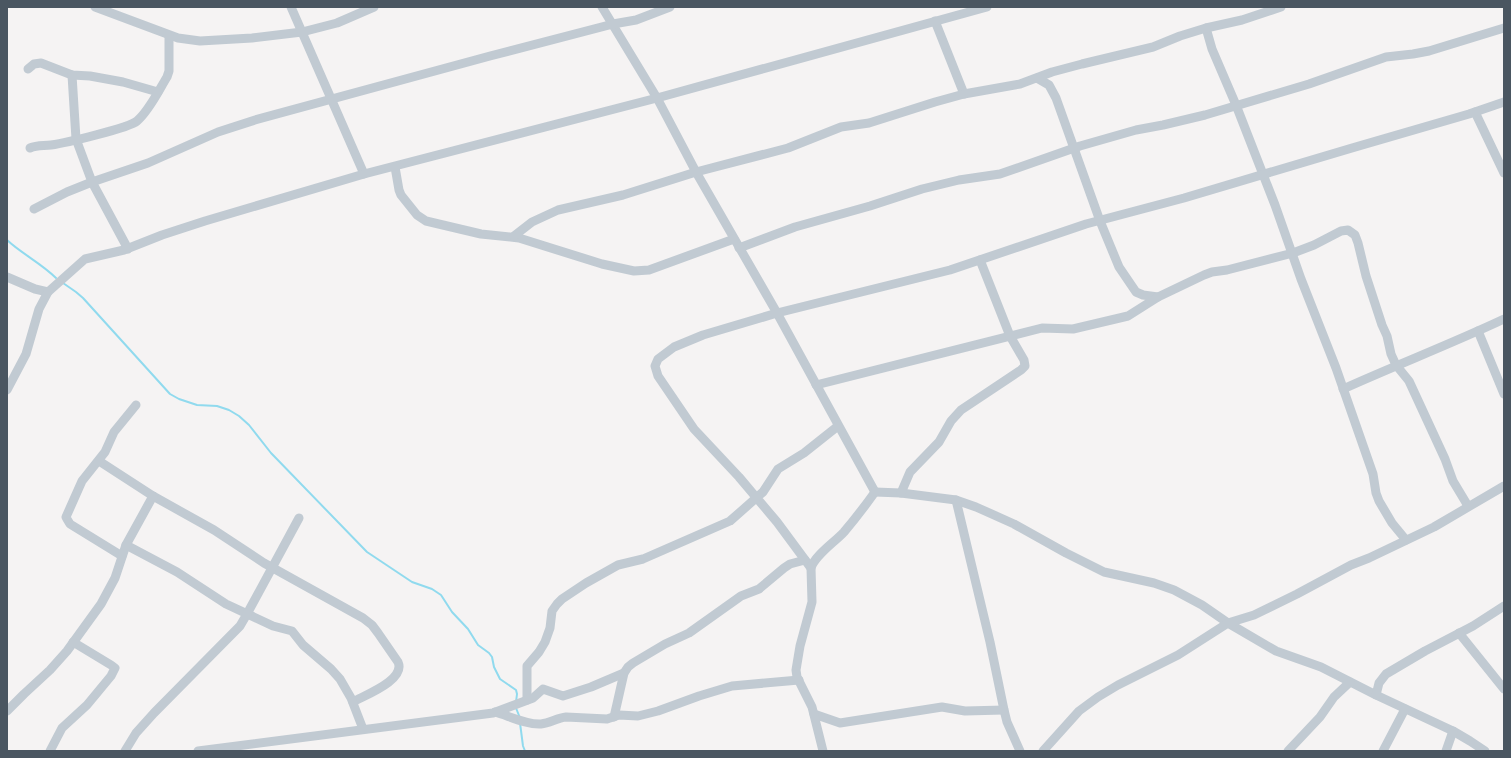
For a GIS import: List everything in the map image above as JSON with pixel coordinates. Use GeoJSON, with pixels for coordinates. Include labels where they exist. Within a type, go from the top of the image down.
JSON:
{"type":"FeatureCollection","features":[{"type":"Feature","properties":{"kind":"street"},"geometry":{"type":"LineString","coordinates":[[95,7],[170,36],[200,41],[252,38],[302,32],[337,23],[374,7]]}},
{"type":"Feature","properties":{"kind":"street"},"geometry":{"type":"LineString","coordinates":[[291,7],[364,174]]}},
{"type":"Feature","properties":{"kind":"street"},"geometry":{"type":"LineString","coordinates":[[602,7],[657,98],[696,172],[776,312],[875,492]]}},
{"type":"Feature","properties":{"kind":"street"},"geometry":{"type":"LineString","coordinates":[[34,209],[67,192],[148,163],[218,132],[255,120],[612,24],[642,19],[670,7]]}},
{"type":"Feature","properties":{"kind":"street"},"geometry":{"type":"LineString","coordinates":[[7,390],[26,354],[39,309],[48,292],[85,258],[128,249],[200,222],[364,174],[657,98],[935,21],[961,10],[987,7]]}},
{"type":"Feature","properties":{"kind":"street"},"geometry":{"type":"LineString","coordinates":[[514,236],[532,222],[553,211],[622,195],[696,172],[788,148],[840,128],[869,123],[964,94],[1020,84],[1052,72],[1153,47],[1180,36],[1206,28],[1242,20],[1281,7]]}},
{"type":"Feature","properties":{"kind":"street"},"geometry":{"type":"LineString","coordinates":[[935,21],[964,94]]}},
{"type":"Feature","properties":{"kind":"street"},"geometry":{"type":"LineString","coordinates":[[1206,28],[1212,49],[1236,105],[1343,389],[1373,474],[1379,501],[1392,523],[1406,540]]}},
{"type":"Feature","properties":{"kind":"street"},"geometry":{"type":"LineString","coordinates":[[739,248],[795,227],[870,206],[922,189],[959,180],[1000,174],[1074,148],[1136,130],[1163,125],[1316,82],[1386,57],[1429,51],[1504,28]]}},
{"type":"Feature","properties":{"kind":"street"},"geometry":{"type":"LineString","coordinates":[[30,148],[36,145],[50,145],[76,139],[136,122],[158,92],[169,71],[170,36]]}},
{"type":"Feature","properties":{"kind":"street"},"geometry":{"type":"LineString","coordinates":[[28,69],[34,64],[41,63],[72,74],[123,82],[158,92]]}},
{"type":"Feature","properties":{"kind":"street"},"geometry":{"type":"LineString","coordinates":[[72,74],[76,139],[92,182],[128,249]]}},
{"type":"Feature","properties":{"kind":"street"},"geometry":{"type":"LineString","coordinates":[[1037,78],[1047,83],[1053,93],[1100,221],[1119,267],[1140,294],[1158,297]]}},
{"type":"Feature","properties":{"kind":"street"},"geometry":{"type":"LineString","coordinates":[[811,568],[757,498],[694,429],[658,376],[655,366],[662,356],[679,344],[776,312],[937,273],[980,260],[1058,232],[1184,198],[1475,112],[1504,102]]}},
{"type":"Feature","properties":{"kind":"street"},"geometry":{"type":"LineString","coordinates":[[1475,112],[1504,173]]}},
{"type":"Feature","properties":{"kind":"street"},"geometry":{"type":"LineString","coordinates":[[395,167],[400,193],[417,215],[422,218],[434,223],[481,234],[514,236],[592,262],[638,272],[648,270],[734,239]]}},
{"type":"Feature","properties":{"kind":"street"},"geometry":{"type":"LineString","coordinates":[[816,385],[1042,328],[1073,328],[1128,316],[1158,297],[1212,272],[1227,270],[1293,253],[1314,245],[1342,231],[1348,230],[1352,232],[1358,243],[1366,276],[1387,336],[1389,349],[1396,365],[1409,381],[1445,459],[1453,481],[1468,506]]}},
{"type":"Feature","properties":{"kind":"street"},"geometry":{"type":"LineString","coordinates":[[901,493],[910,472],[938,442],[955,416],[961,410],[1025,366],[1024,360],[1010,336],[980,260]]}},
{"type":"Feature","properties":{"kind":"street"},"geometry":{"type":"LineString","coordinates":[[7,278],[48,292]]}},
{"type":"Feature","properties":{"kind":"street"},"geometry":{"type":"LineString","coordinates":[[1343,389],[1504,319]]}},
{"type":"Feature","properties":{"kind":"street"},"geometry":{"type":"LineString","coordinates":[[1478,331],[1504,394]]}},
{"type":"Feature","properties":{"kind":"street"},"geometry":{"type":"LineString","coordinates":[[122,556],[84,534],[70,524],[66,517],[80,485],[105,452],[114,432],[136,405]]}},
{"type":"Feature","properties":{"kind":"street"},"geometry":{"type":"LineString","coordinates":[[527,700],[527,666],[545,642],[550,628],[552,611],[562,599],[586,583],[618,565],[643,559],[730,521],[766,489],[773,475],[778,469],[804,453],[838,426]]}},
{"type":"Feature","properties":{"kind":"street"},"geometry":{"type":"LineString","coordinates":[[99,461],[153,496],[214,530],[272,567],[367,621],[378,632],[400,666],[394,678],[353,702]]}},
{"type":"Feature","properties":{"kind":"street"},"geometry":{"type":"LineString","coordinates":[[1043,751],[1073,716],[1098,697],[1178,655],[1228,623],[1254,615],[1274,606],[1351,565],[1434,527],[1504,486]]}},
{"type":"Feature","properties":{"kind":"street"},"geometry":{"type":"LineString","coordinates":[[875,492],[901,493],[956,500],[1014,524],[1104,572],[1154,583],[1174,590],[1202,605],[1228,623],[1276,651],[1312,663],[1453,731],[1485,751]]}},
{"type":"Feature","properties":{"kind":"street"},"geometry":{"type":"LineString","coordinates":[[823,751],[814,714],[796,670],[813,596],[812,563],[844,532],[875,492]]}},
{"type":"Feature","properties":{"kind":"street"},"geometry":{"type":"LineString","coordinates":[[7,711],[50,670],[73,642],[105,596],[114,578],[126,545],[153,496]]}},
{"type":"Feature","properties":{"kind":"street"},"geometry":{"type":"LineString","coordinates":[[956,500],[990,642],[1007,722],[1020,751]]}},
{"type":"Feature","properties":{"kind":"street"},"geometry":{"type":"LineString","coordinates":[[125,751],[136,733],[234,632],[247,614],[299,518]]}},
{"type":"Feature","properties":{"kind":"street"},"geometry":{"type":"LineString","coordinates":[[126,545],[177,572],[226,604],[273,626],[287,629],[295,634],[303,645],[331,669],[340,679],[353,702],[363,729]]}},
{"type":"Feature","properties":{"kind":"street"},"geometry":{"type":"LineString","coordinates":[[614,717],[624,673],[628,666],[665,644],[689,633],[736,599],[759,589],[784,568],[805,560]]}},
{"type":"Feature","properties":{"kind":"street"},"geometry":{"type":"LineString","coordinates":[[1376,695],[1379,683],[1386,674],[1504,606]]}},
{"type":"Feature","properties":{"kind":"street"},"geometry":{"type":"LineString","coordinates":[[1459,633],[1504,689]]}},
{"type":"Feature","properties":{"kind":"street"},"geometry":{"type":"LineString","coordinates":[[50,751],[62,728],[87,705],[111,676],[115,668],[111,664],[73,642]]}},
{"type":"Feature","properties":{"kind":"street"},"geometry":{"type":"LineString","coordinates":[[198,751],[363,729],[453,719],[495,712],[533,698],[543,689],[563,696],[591,687],[624,673]]}},
{"type":"Feature","properties":{"kind":"street"},"geometry":{"type":"LineString","coordinates":[[495,712],[534,724],[545,723],[566,717],[607,719],[619,715],[641,716],[732,686],[799,680]]}},
{"type":"Feature","properties":{"kind":"street"},"geometry":{"type":"LineString","coordinates":[[1288,751],[1320,717],[1334,698],[1350,682]]}},
{"type":"Feature","properties":{"kind":"street"},"geometry":{"type":"LineString","coordinates":[[814,714],[840,723],[942,707],[965,712],[1004,710]]}},
{"type":"Feature","properties":{"kind":"street"},"geometry":{"type":"LineString","coordinates":[[1384,751],[1405,709]]}},
{"type":"Feature","properties":{"kind":"street"},"geometry":{"type":"LineString","coordinates":[[1446,751],[1453,731]]}},
{"type":"Feature","properties":{"kind":"waterway"},"geometry":{"type":"LineString","coordinates":[[7,240],[56,278]]}},
{"type":"Feature","properties":{"kind":"waterway"},"geometry":{"type":"LineString","coordinates":[[63,283],[83,298],[170,394],[179,399],[197,405],[217,406],[229,410],[239,416],[249,425],[271,453],[367,552],[412,582],[432,589],[441,595],[452,612],[468,629],[478,645],[492,657],[494,667],[500,679],[516,690],[516,702]]}},
{"type":"Feature","properties":{"kind":"waterway"},"geometry":{"type":"LineString","coordinates":[[516,708],[520,718]]}},
{"type":"Feature","properties":{"kind":"waterway"},"geometry":{"type":"LineString","coordinates":[[520,723],[525,751]]}}]}
